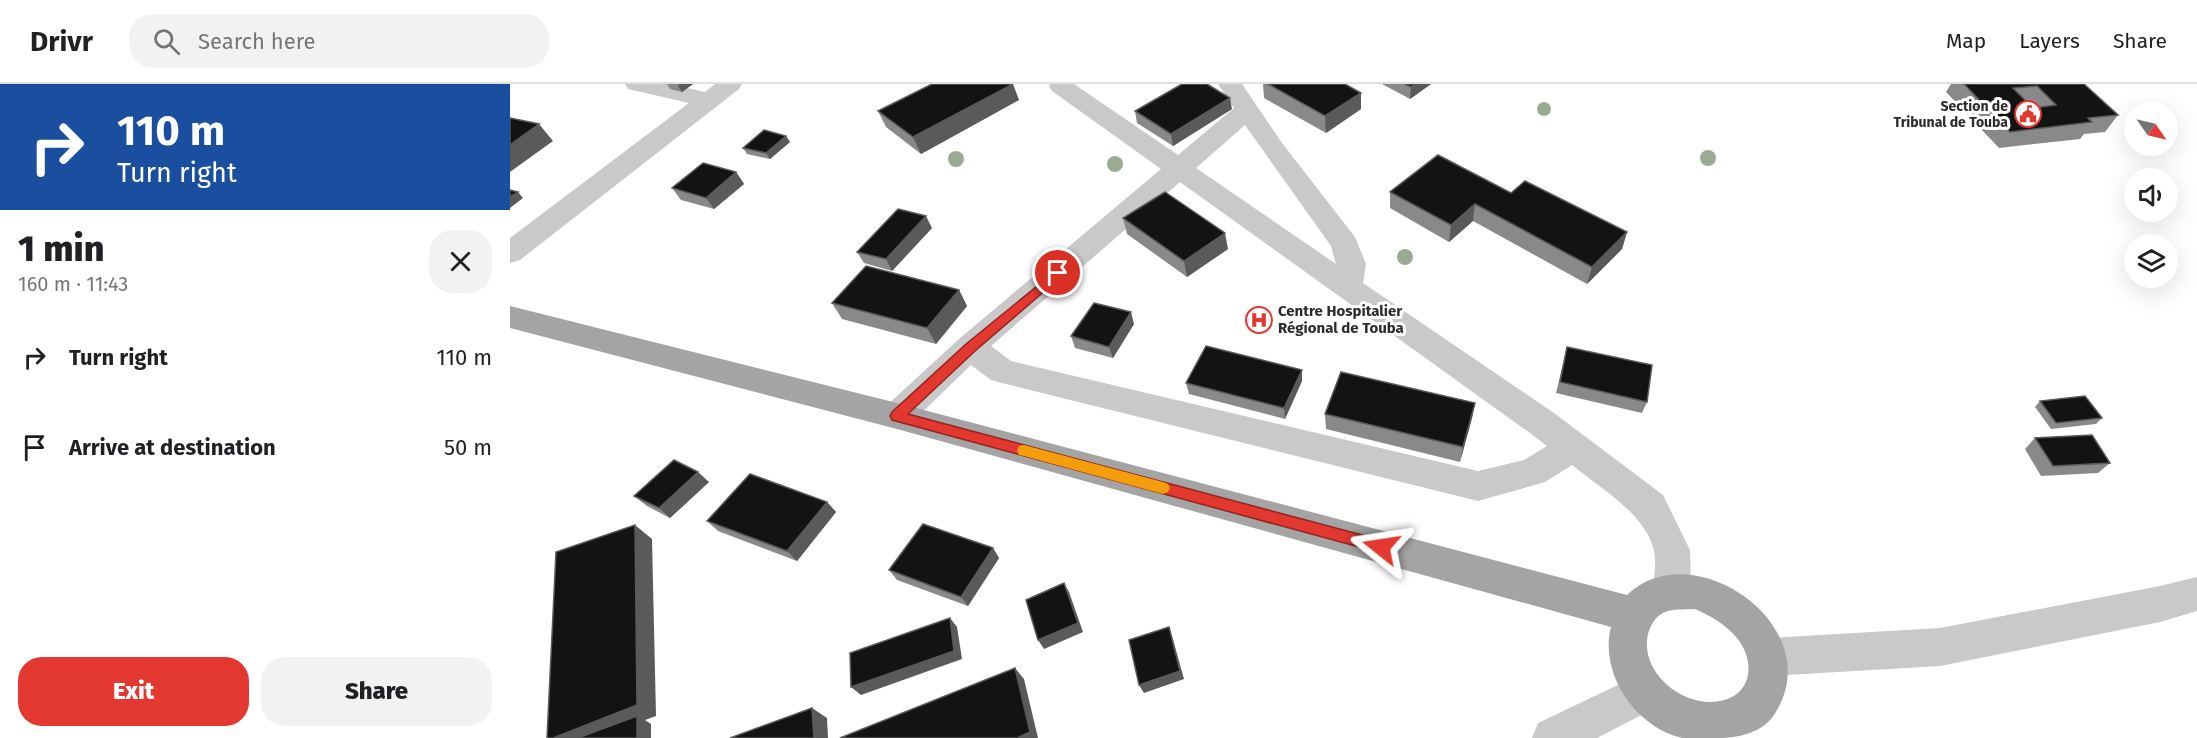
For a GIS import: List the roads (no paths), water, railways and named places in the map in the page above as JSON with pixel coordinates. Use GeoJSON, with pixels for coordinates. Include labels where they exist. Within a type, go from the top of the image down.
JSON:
{"type":"FeatureCollection","features":[{"type":"Feature","properties":{"kind":"main road"},"geometry":{"type":"LineString","coordinates":[[510,317],[897,416],[1634,615]]}},
{"type":"Feature","properties":{"kind":"main road"},"geometry":{"type":"LineString","coordinates":[[1695,592],[1719,600],[1741,614],[1758,635],[1768,657],[1769,681],[1760,703],[1720,730],[1669,711],[1646,692],[1633,673],[1627,652],[1627,633],[1634,615],[1650,600],[1672,593],[1695,592]]}},
{"type":"Feature","properties":{"kind":"street"},"geometry":{"type":"LineString","coordinates":[[637,84],[709,100]]}},
{"type":"Feature","properties":{"kind":"street"},"geometry":{"type":"LineString","coordinates":[[510,253],[730,84]]}},
{"type":"Feature","properties":{"kind":"street"},"geometry":{"type":"LineString","coordinates":[[1061,86],[1574,447],[1650,506],[1672,550],[1672,593]]}},
{"type":"Feature","properties":{"kind":"street"},"geometry":{"type":"LineString","coordinates":[[897,416],[970,347],[1180,169],[1238,91],[1345,244],[1352,264],[1348,287]]}},
{"type":"Feature","properties":{"kind":"street"},"geometry":{"type":"LineString","coordinates":[[970,347],[1002,371],[1478,486],[1533,472],[1574,447]]}},
{"type":"Feature","properties":{"kind":"street"},"geometry":{"type":"LineString","coordinates":[[1768,657],[1940,647],[2160,604],[2197,594]]}},
{"type":"Feature","properties":{"kind":"street"},"geometry":{"type":"LineString","coordinates":[[1553,738],[1646,692]]}},
{"type":"Feature","properties":{"kind":"place","name":"Section de Tribunal de Touba"},"geometry":{"type":"Point","coordinates":[2028,114]}},
{"type":"Feature","properties":{"kind":"place","name":"Centre Hospitalier Régional de Touba"},"geometry":{"type":"Point","coordinates":[1259,320]}}]}
